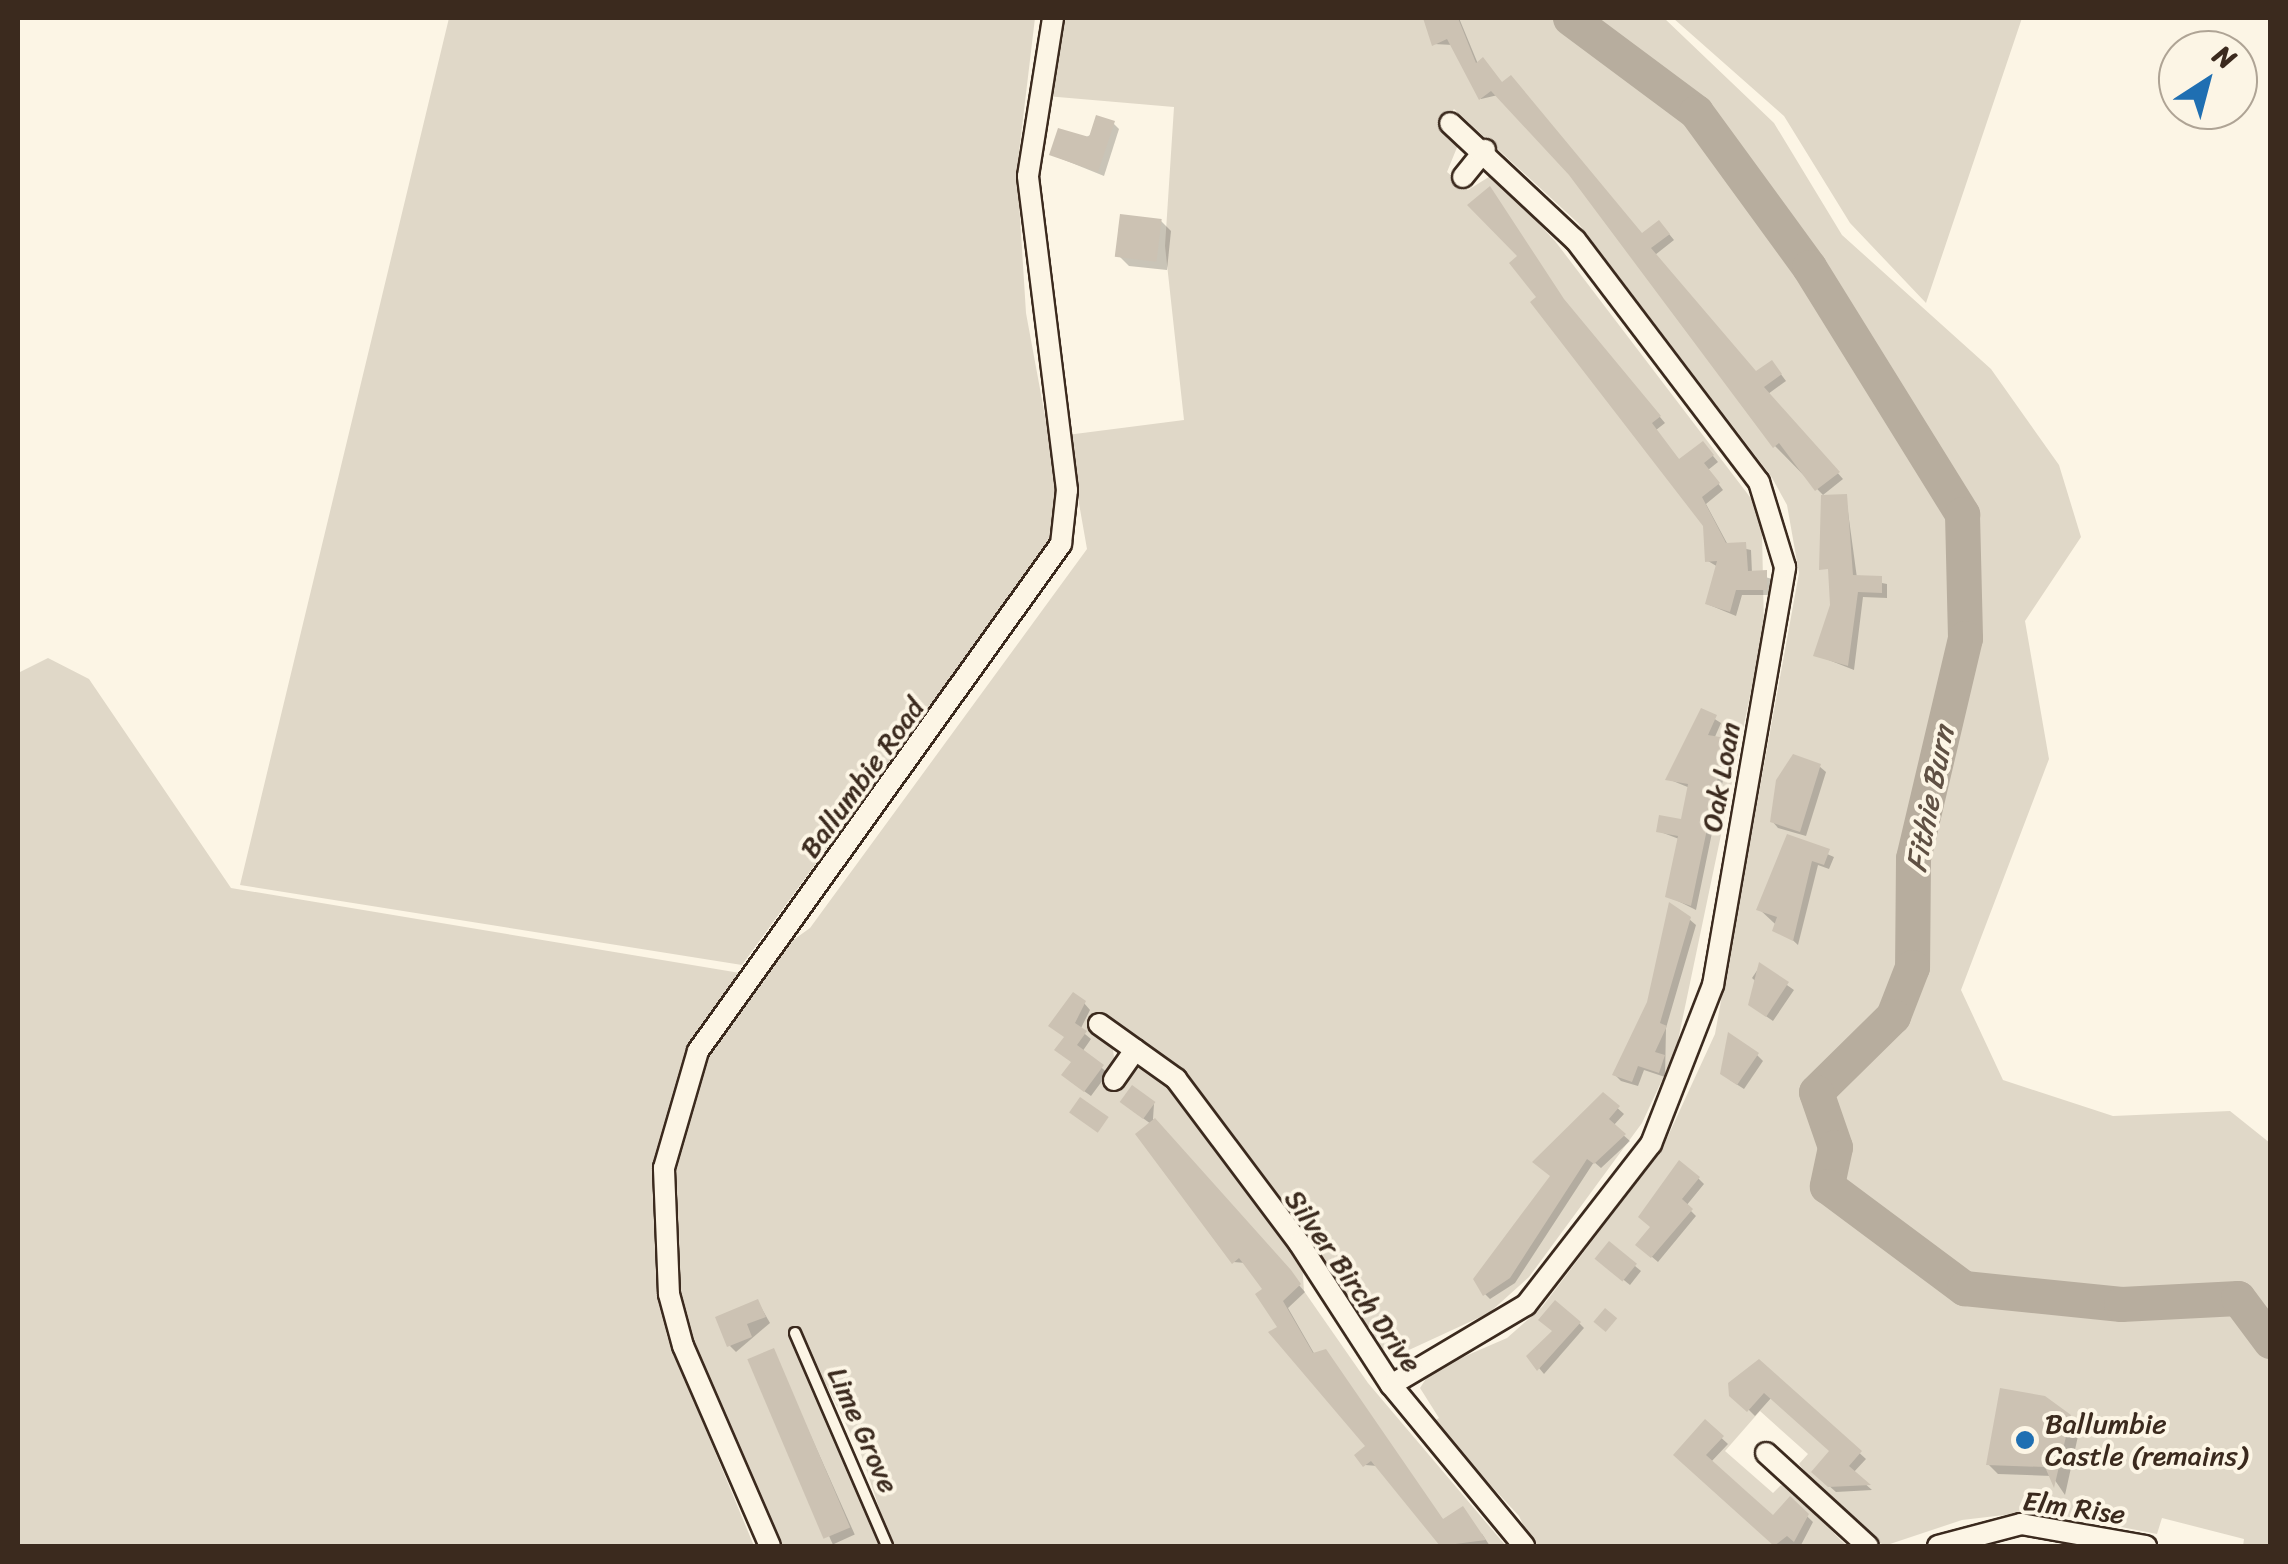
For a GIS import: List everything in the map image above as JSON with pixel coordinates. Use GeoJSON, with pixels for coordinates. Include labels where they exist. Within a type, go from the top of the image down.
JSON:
{"type":"FeatureCollection","features":[{"type":"Feature","properties":{"kind":"street","name":"Ballumbie Road"},"geometry":{"type":"LineString","coordinates":[[770,1546],[682,1346],[669,1294],[664,1168],[698,1050],[1061,544],[1067,490],[1028,176],[1053,18]]}},
{"type":"Feature","properties":{"kind":"street","name":"Oak Loan"},"geometry":{"type":"LineString","coordinates":[[1391,1385],[1526,1305],[1651,1144],[1708,1004],[1734,877],[1737,810],[1781,631],[1782,537],[1759,482],[1574,240],[1485,150],[1450,123]]}},
{"type":"Feature","properties":{"kind":"street"},"geometry":{"type":"LineString","coordinates":[[1464,177],[1485,150]]}},
{"type":"Feature","properties":{"kind":"street","name":"Silver Birch Drive"},"geometry":{"type":"LineString","coordinates":[[1100,1024],[1176,1080],[1299,1242],[1391,1385],[1524,1546]]}},
{"type":"Feature","properties":{"kind":"street"},"geometry":{"type":"LineString","coordinates":[[1114,1080],[1136,1050]]}},
{"type":"Feature","properties":{"kind":"street"},"geometry":{"type":"LineString","coordinates":[[1766,1452],[1868,1546]]}},
{"type":"Feature","properties":{"kind":"street","name":"Elm Rise"},"geometry":{"type":"LineString","coordinates":[[1938,1546],[2021,1524],[2146,1546]]}},
{"type":"Feature","properties":{"kind":"lane","name":"Lime Grove"},"geometry":{"type":"LineString","coordinates":[[795,1334],[887,1546]]}},
{"type":"Feature","properties":{"kind":"shaded area"},"geometry":{"type":"Polygon","coordinates":[[[449,18],[1035,18],[1017,169],[1026,313],[1059,492],[1056,534],[742,965],[240,885],[449,18]]]}},
{"type":"Feature","properties":{"kind":"shaded area"},"geometry":{"type":"Polygon","coordinates":[[[1062,18],[1664,18],[1774,123],[1842,235],[1991,369],[2059,465],[2081,537],[2025,621],[2049,759],[1961,990],[2003,1080],[2113,1116],[2230,1111],[2270,1143],[2270,1546],[2243,1546],[2244,1539],[2162,1518],[2157,1534],[2039,1511],[1962,1520],[1884,1546],[1809,1477],[1799,1464],[1808,1454],[1760,1411],[1725,1451],[1773,1493],[1781,1485],[1794,1494],[1847,1546],[1533,1546],[1519,1516],[1432,1422],[1439,1418],[1420,1388],[1431,1371],[1507,1338],[1542,1307],[1662,1149],[1715,1034],[1799,573],[1787,505],[1771,476],[1578,223],[1454,109],[1439,128],[1458,145],[1447,172],[1468,190],[1492,175],[1555,241],[1753,501],[1762,532],[1764,629],[1676,1050],[1642,1123],[1529,1277],[1489,1313],[1396,1356],[1370,1344],[1309,1240],[1181,1074],[1112,1043],[1115,1064],[1153,1071],[1175,1092],[1302,1262],[1304,1291],[1368,1383],[1506,1546],[892,1546],[861,1454],[799,1331],[880,1546],[781,1546],[690,1341],[671,1261],[656,1265],[667,1336],[754,1546],[18,1546],[18,673],[48,658],[89,679],[231,888],[746,974],[810,928],[1087,549],[1067,435],[1184,420],[1165,246],[1174,107],[1046,96],[1062,18]]]}},
{"type":"Feature","properties":{"kind":"shaded area"},"geometry":{"type":"Polygon","coordinates":[[[1673,18],[2022,18],[1926,303],[1850,223],[1784,116],[1673,18]]]}},
{"type":"Feature","properties":{"kind":"building"},"geometry":{"type":"Polygon","coordinates":[[[1423,18],[1458,18],[1476,63],[1483,57],[1502,82],[1511,75],[1642,233],[1659,220],[1670,234],[1651,248],[1756,371],[1772,360],[1782,374],[1764,387],[1840,472],[1815,491],[1779,443],[1773,448],[1569,175],[1491,91],[1479,100],[1447,39],[1432,46],[1423,18]]]}},
{"type":"Feature","properties":{"kind":"building"},"geometry":{"type":"Polygon","coordinates":[[[1096,115],[1115,121],[1098,172],[1049,155],[1058,128],[1089,137],[1096,115]]]}},
{"type":"Feature","properties":{"kind":"building"},"geometry":{"type":"Polygon","coordinates":[[[1490,186],[1564,299],[1661,416],[1652,423],[1679,459],[1703,441],[1714,455],[1704,463],[1720,483],[1702,497],[1726,543],[1746,542],[1748,571],[1767,570],[1767,590],[1736,590],[1730,612],[1705,604],[1717,561],[1705,562],[1703,526],[1530,302],[1536,297],[1509,263],[1517,256],[1467,205],[1490,186]]]}},
{"type":"Feature","properties":{"kind":"building"},"geometry":{"type":"Polygon","coordinates":[[[1120,214],[1162,219],[1156,262],[1115,257],[1120,214]]]}},
{"type":"Feature","properties":{"kind":"building"},"geometry":{"type":"Polygon","coordinates":[[[1847,494],[1853,575],[1882,576],[1882,593],[1858,592],[1848,666],[1813,656],[1830,605],[1828,569],[1819,570],[1821,495],[1847,494]]]}},
{"type":"Feature","properties":{"kind":"building"},"geometry":{"type":"Polygon","coordinates":[[[1701,708],[1717,715],[1708,735],[1726,738],[1691,906],[1665,897],[1678,836],[1656,832],[1659,815],[1681,819],[1688,784],[1665,780],[1701,708]]]}},
{"type":"Feature","properties":{"kind":"building"},"geometry":{"type":"Polygon","coordinates":[[[1793,754],[1821,764],[1800,832],[1770,822],[1776,780],[1793,754]]]}},
{"type":"Feature","properties":{"kind":"building"},"geometry":{"type":"Polygon","coordinates":[[[1787,834],[1830,849],[1824,865],[1812,861],[1793,941],[1772,931],[1777,917],[1756,910],[1787,834]]]}},
{"type":"Feature","properties":{"kind":"building"},"geometry":{"type":"Polygon","coordinates":[[[1669,902],[1691,917],[1660,1023],[1667,1026],[1655,1052],[1665,1055],[1659,1073],[1638,1066],[1632,1082],[1612,1075],[1647,1002],[1669,902]]]}},
{"type":"Feature","properties":{"kind":"building"},"geometry":{"type":"Polygon","coordinates":[[[1759,962],[1789,982],[1766,1017],[1748,1005],[1759,962]]]}},
{"type":"Feature","properties":{"kind":"building"},"geometry":{"type":"Polygon","coordinates":[[[1073,992],[1086,1001],[1075,1023],[1087,1031],[1077,1045],[1104,1065],[1084,1092],[1061,1075],[1071,1062],[1054,1050],[1064,1037],[1048,1026],[1073,992]]]}},
{"type":"Feature","properties":{"kind":"building"},"geometry":{"type":"Polygon","coordinates":[[[1728,1032],[1759,1053],[1737,1085],[1720,1074],[1728,1032]]]}},
{"type":"Feature","properties":{"kind":"building"},"geometry":{"type":"Polygon","coordinates":[[[1132,1085],[1155,1102],[1143,1119],[1120,1102],[1132,1085]]]}},
{"type":"Feature","properties":{"kind":"building"},"geometry":{"type":"Polygon","coordinates":[[[1603,1092],[1620,1106],[1609,1119],[1626,1134],[1594,1164],[1587,1159],[1510,1278],[1483,1296],[1473,1279],[1550,1176],[1532,1162],[1603,1092]]]}},
{"type":"Feature","properties":{"kind":"building"},"geometry":{"type":"Polygon","coordinates":[[[1080,1097],[1109,1117],[1098,1133],[1069,1113],[1080,1097]]]}},
{"type":"Feature","properties":{"kind":"building"},"geometry":{"type":"Polygon","coordinates":[[[1155,1118],[1291,1270],[1301,1284],[1283,1301],[1313,1353],[1326,1349],[1443,1519],[1463,1506],[1486,1540],[1440,1546],[1371,1461],[1363,1467],[1354,1455],[1365,1446],[1268,1332],[1277,1327],[1255,1294],[1262,1289],[1239,1258],[1232,1264],[1135,1134],[1155,1118]]]}},
{"type":"Feature","properties":{"kind":"building"},"geometry":{"type":"Polygon","coordinates":[[[1679,1160],[1700,1177],[1682,1199],[1693,1209],[1651,1258],[1635,1245],[1650,1227],[1638,1217],[1679,1160]]]}},
{"type":"Feature","properties":{"kind":"building"},"geometry":{"type":"Polygon","coordinates":[[[1609,1241],[1637,1264],[1623,1282],[1595,1259],[1609,1241]]]}},
{"type":"Feature","properties":{"kind":"building"},"geometry":{"type":"Polygon","coordinates":[[[758,1299],[766,1317],[747,1324],[752,1337],[727,1347],[715,1317],[758,1299]]]}},
{"type":"Feature","properties":{"kind":"building"},"geometry":{"type":"Polygon","coordinates":[[[1555,1300],[1581,1322],[1537,1371],[1526,1356],[1552,1331],[1538,1320],[1555,1300]]]}},
{"type":"Feature","properties":{"kind":"building"},"geometry":{"type":"Polygon","coordinates":[[[1605,1308],[1617,1318],[1606,1332],[1593,1322],[1605,1308]]]}},
{"type":"Feature","properties":{"kind":"building"},"geometry":{"type":"Polygon","coordinates":[[[774,1348],[850,1527],[823,1539],[747,1359],[774,1348]]]}},
{"type":"Feature","properties":{"kind":"building"},"geometry":{"type":"Polygon","coordinates":[[[1759,1359],[1862,1451],[1849,1466],[1871,1485],[1828,1487],[1811,1472],[1829,1451],[1764,1393],[1747,1412],[1729,1396],[1728,1383],[1759,1359]]]}},
{"type":"Feature","properties":{"kind":"building","name":"Ballumbie Castle (remains)"},"geometry":{"type":"Polygon","coordinates":[[[2000,1388],[2045,1396],[2071,1415],[2054,1488],[2045,1467],[1986,1465],[2000,1388]]]}},
{"type":"Feature","properties":{"kind":"building"},"geometry":{"type":"Polygon","coordinates":[[[1705,1419],[1724,1436],[1706,1455],[1773,1515],[1790,1496],[1809,1514],[1794,1542],[1787,1536],[1774,1546],[1673,1455],[1705,1419]]]}},
{"type":"Feature","properties":{"kind":"waterway","name":"Fithie Burn"},"geometry":{"type":"LineString","coordinates":[[1570,18],[1696,112],[1809,267],[1962,514],[1965,638],[1913,858],[1912,967],[1893,1016],[1816,1092],[1835,1147],[1827,1186],[1964,1288],[2121,1304],[2238,1298],[2270,1341]]}},
{"type":"Feature","properties":{"kind":"place","name":"Ballumbie Castle (remains)"},"geometry":{"type":"Point","coordinates":[2025,1440]}}]}
